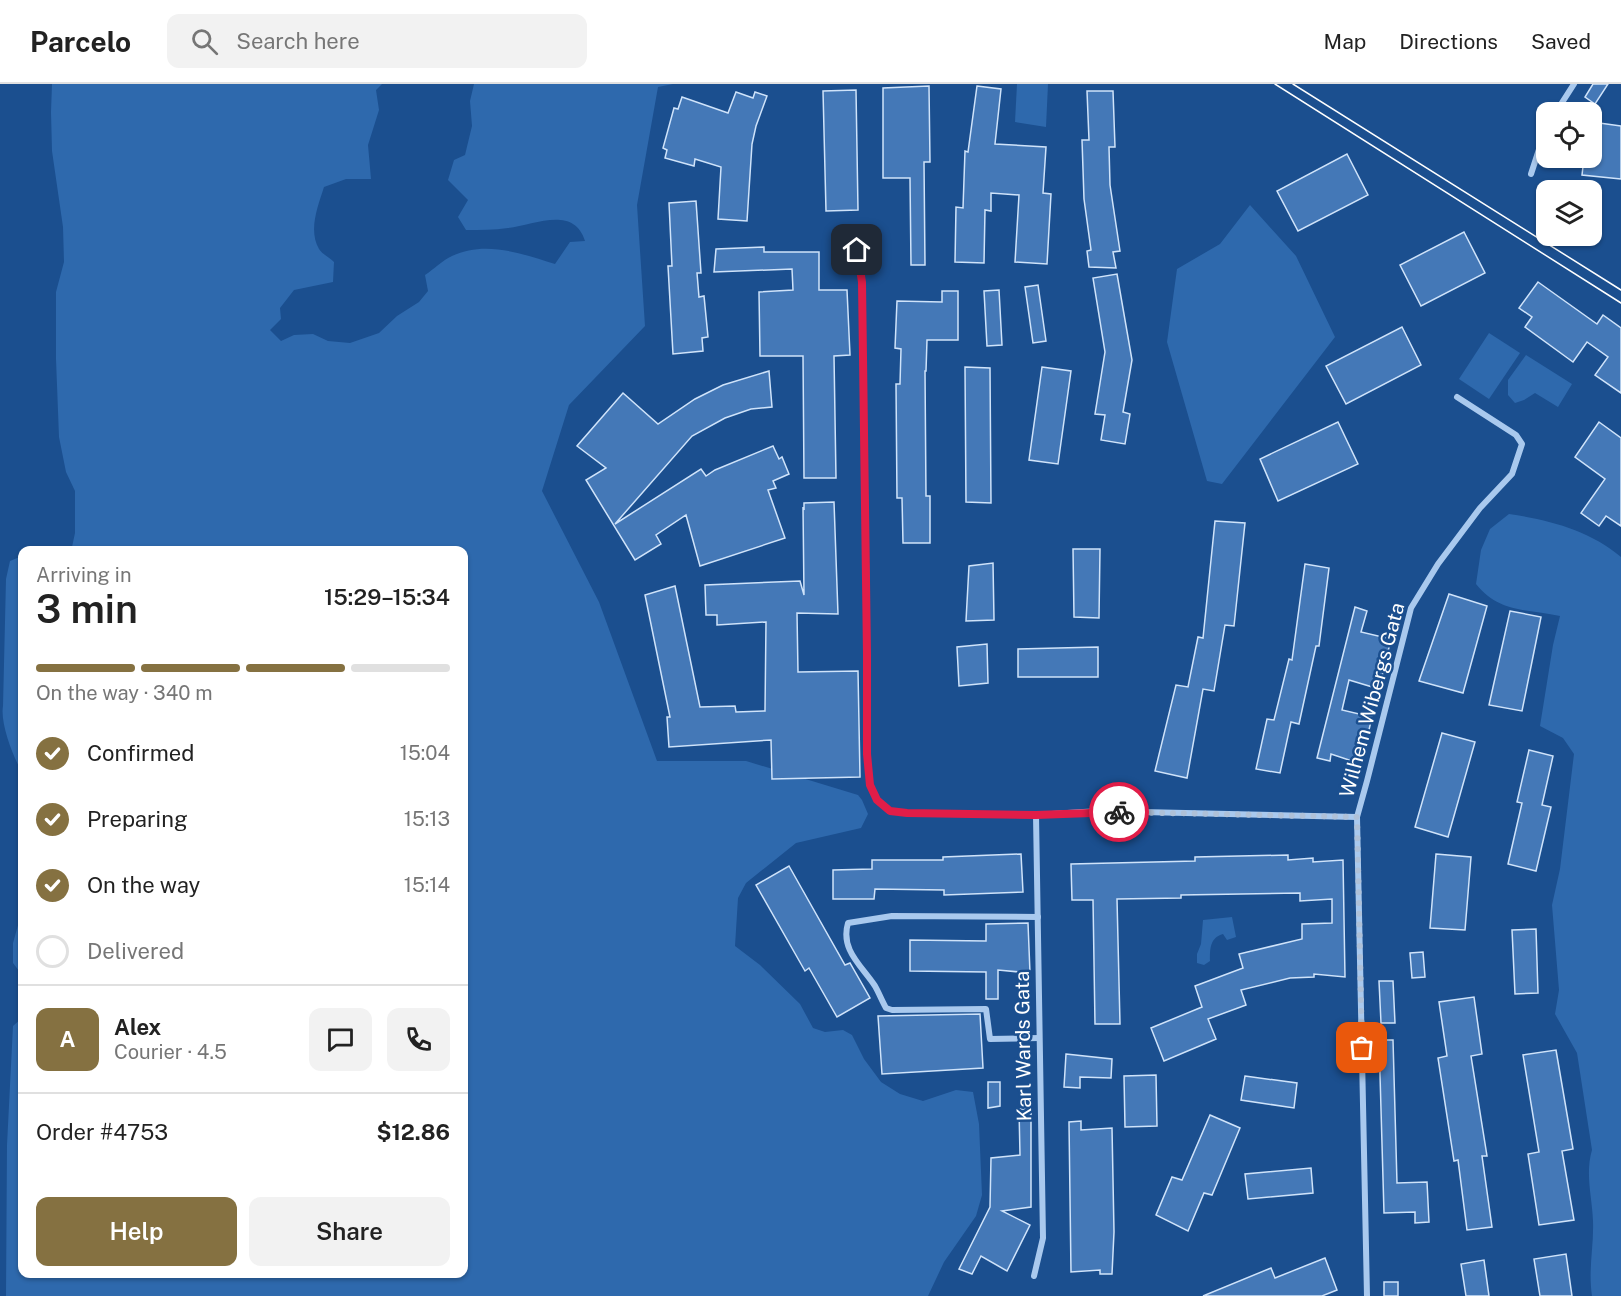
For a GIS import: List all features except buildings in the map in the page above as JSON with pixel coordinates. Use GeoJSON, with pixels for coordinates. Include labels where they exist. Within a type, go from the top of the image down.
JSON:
{"type":"FeatureCollection","features":[{"type":"Feature","properties":{"kind":"street"},"geometry":{"type":"LineString","coordinates":[[1563,84],[1573,87],[1563,102]]}},
{"type":"Feature","properties":{"kind":"street"},"geometry":{"type":"LineString","coordinates":[[1531,174],[1536,159]]}},
{"type":"Feature","properties":{"kind":"street"},"geometry":{"type":"LineString","coordinates":[[857,250],[862,294],[867,754],[870,785],[877,800],[890,811],[907,813],[1036,815],[1106,811],[1357,817]]}},
{"type":"Feature","properties":{"kind":"street","name":"Wilhem Wibergs Gata"},"geometry":{"type":"LineString","coordinates":[[1367,1296],[1357,817],[1411,608],[1438,564],[1480,508],[1512,474],[1522,444],[1516,435],[1457,397]]}},
{"type":"Feature","properties":{"kind":"street","name":"Karl Wards Gata"},"geometry":{"type":"LineString","coordinates":[[1034,1276],[1043,1238],[1036,815]]}},
{"type":"Feature","properties":{"kind":"street"},"geometry":{"type":"LineString","coordinates":[[1038,917],[892,916],[848,923],[845,933],[847,945],[854,959],[874,986],[886,1008],[892,1010],[986,1009],[990,1039],[1039,1038]]}},
{"type":"Feature","properties":{"kind":"shaded area"},"geometry":{"type":"Polygon","coordinates":[[[52,84],[382,84],[376,90],[379,110],[368,145],[371,179],[346,179],[324,187],[317,210],[314,234],[320,251],[334,262],[333,282],[294,290],[280,308],[281,319],[270,330],[281,341],[294,335],[313,334],[328,341],[350,343],[379,333],[397,316],[419,302],[428,291],[425,275],[452,256],[478,249],[504,250],[555,264],[570,242],[585,241],[580,230],[572,223],[563,220],[541,221],[503,229],[466,230],[458,217],[468,200],[448,180],[454,160],[465,155],[472,126],[470,101],[474,84],[673,84],[658,87],[637,205],[645,326],[569,405],[542,491],[599,602],[657,761],[746,761],[858,795],[862,800],[868,814],[861,828],[796,843],[746,883],[738,898],[735,946],[760,965],[800,1004],[813,1028],[825,1032],[843,1030],[852,1035],[864,1059],[881,1082],[900,1094],[923,1101],[956,1090],[973,1092],[979,1124],[982,1195],[976,1216],[944,1262],[928,1296],[6,1296],[7,1145],[13,1026],[18,1022],[18,1278],[468,1278],[468,546],[72,546],[75,533],[75,491],[66,472],[59,437],[56,292],[64,262],[63,227],[52,151],[52,84]]]}},
{"type":"Feature","properties":{"kind":"shaded area"},"geometry":{"type":"Polygon","coordinates":[[[1017,84],[1048,84],[1046,127],[1015,122],[1017,84]]]}},
{"type":"Feature","properties":{"kind":"shaded area"},"geometry":{"type":"Polygon","coordinates":[[[1250,205],[1296,256],[1335,337],[1222,484],[1207,481],[1167,342],[1177,269],[1220,244],[1250,205]]]}},
{"type":"Feature","properties":{"kind":"shaded area"},"geometry":{"type":"Polygon","coordinates":[[[1489,333],[1520,353],[1489,399],[1459,379],[1489,333]]]}},
{"type":"Feature","properties":{"kind":"shaded area"},"geometry":{"type":"Polygon","coordinates":[[[1526,355],[1572,384],[1558,407],[1535,393],[1515,403],[1508,395],[1508,380],[1526,355]]]}},
{"type":"Feature","properties":{"kind":"shaded area"},"geometry":{"type":"Polygon","coordinates":[[[1509,514],[1539,519],[1582,533],[1621,557],[1621,1296],[1592,1296],[1593,1221],[1589,1176],[1592,1150],[1577,1053],[1555,1014],[1559,990],[1552,905],[1560,869],[1574,754],[1563,738],[1540,726],[1560,616],[1504,605],[1494,600],[1476,584],[1481,550],[1490,529],[1509,514]]]}},
{"type":"Feature","properties":{"kind":"shaded area"},"geometry":{"type":"Polygon","coordinates":[[[18,558],[18,764],[3,721],[6,579],[10,561],[18,558]]]}},
{"type":"Feature","properties":{"kind":"shaded area"},"geometry":{"type":"Polygon","coordinates":[[[1232,917],[1236,937],[1227,940],[1223,934],[1215,938],[1210,952],[1210,961],[1204,965],[1197,963],[1203,920],[1232,917]]]}},
{"type":"Feature","properties":{"kind":"shaded area"},"geometry":{"type":"Polygon","coordinates":[[[18,925],[18,970],[13,963],[13,943],[18,925]]]}},
{"type":"Feature","properties":{"kind":"tram line"},"geometry":{"type":"LineString","coordinates":[[1275,84],[1621,303]]}},
{"type":"Feature","properties":{"kind":"tram line"},"geometry":{"type":"LineString","coordinates":[[1293,84],[1621,290]]}},
{"type":"Feature","properties":{"kind":"way so far"},"geometry":{"type":"LineString","coordinates":[[1119,812],[1357,817],[1362,1048]]}},
{"type":"Feature","properties":{"kind":"route"},"geometry":{"type":"LineString","coordinates":[[857,250],[862,282],[867,754],[870,785],[877,800],[890,811],[907,813],[1036,815],[1119,812]]}}]}
